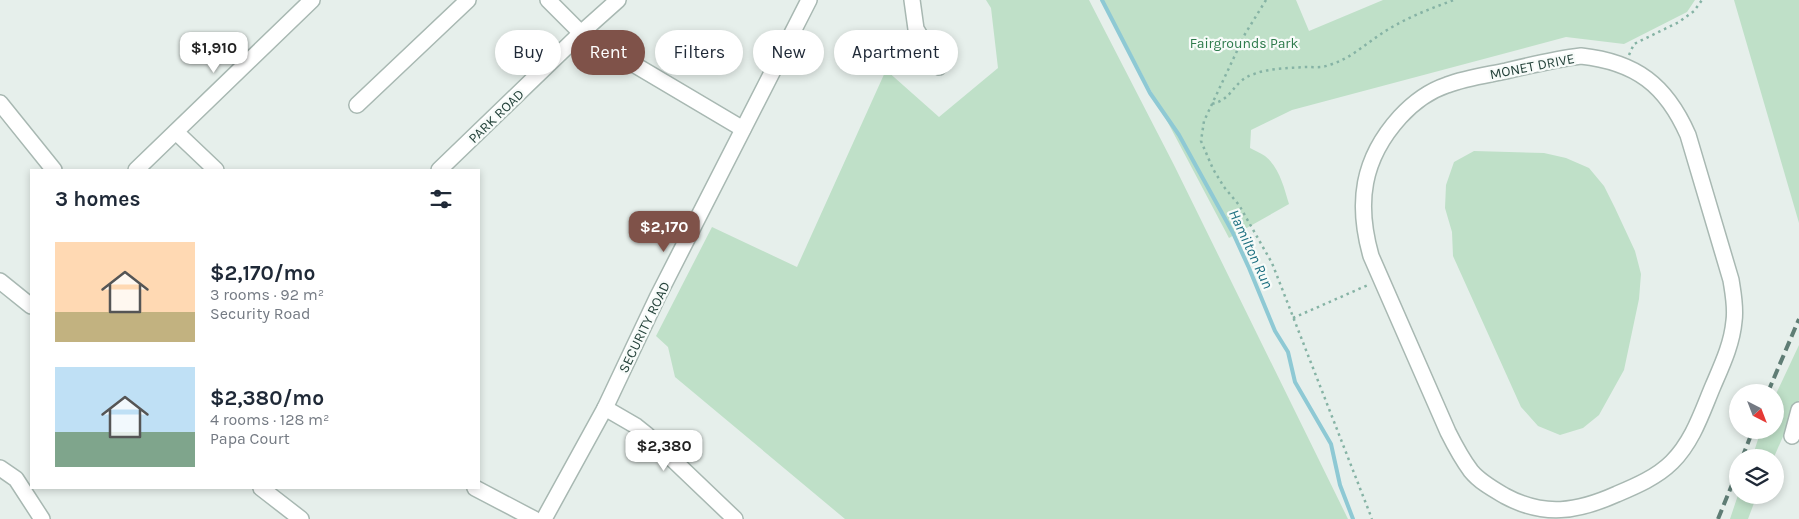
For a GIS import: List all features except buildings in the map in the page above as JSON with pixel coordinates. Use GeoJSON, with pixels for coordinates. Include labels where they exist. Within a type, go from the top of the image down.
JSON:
{"type":"FeatureCollection","features":[{"type":"Feature","properties":{"kind":"street"},"geometry":{"type":"LineString","coordinates":[[137,169],[312,0]]}},
{"type":"Feature","properties":{"kind":"street"},"geometry":{"type":"LineString","coordinates":[[357,105],[468,0]]}},
{"type":"Feature","properties":{"kind":"street"},"geometry":{"type":"LineString","coordinates":[[548,0],[578,30]]}},
{"type":"Feature","properties":{"kind":"street","name":"PARK ROAD"},"geometry":{"type":"LineString","coordinates":[[584,30],[618,0]]}},
{"type":"Feature","properties":{"kind":"street","name":"SECURITY ROAD"},"geometry":{"type":"LineString","coordinates":[[544,519],[605,408],[657,298],[809,0]]}},
{"type":"Feature","properties":{"kind":"street"},"geometry":{"type":"LineString","coordinates":[[912,0],[917,30]]}},
{"type":"Feature","properties":{"kind":"street","name":"PARK ROAD"},"geometry":{"type":"LineString","coordinates":[[440,169],[571,43]]}},
{"type":"Feature","properties":{"kind":"street","name":"MONET DRIVE"},"geometry":{"type":"LineString","coordinates":[[1581,56],[1602,59],[1624,66],[1641,75],[1667,98],[1679,115],[1688,136],[1730,280],[1734,300],[1732,338],[1694,430],[1685,446],[1672,462],[1642,483],[1595,504],[1575,509],[1530,513],[1491,488],[1473,473],[1461,457],[1444,423],[1371,256],[1364,234],[1362,211],[1364,189],[1368,170],[1377,146],[1390,128],[1406,110],[1422,98],[1446,85],[1561,58],[1581,56]]}},
{"type":"Feature","properties":{"kind":"street"},"geometry":{"type":"LineString","coordinates":[[645,71],[743,129]]}},
{"type":"Feature","properties":{"kind":"street"},"geometry":{"type":"LineString","coordinates":[[0,103],[53,169]]}},
{"type":"Feature","properties":{"kind":"street"},"geometry":{"type":"LineString","coordinates":[[176,132],[215,169]]}},
{"type":"Feature","properties":{"kind":"street"},"geometry":{"type":"LineString","coordinates":[[0,281],[30,305]]}},
{"type":"Feature","properties":{"kind":"street"},"geometry":{"type":"LineString","coordinates":[[605,408],[646,434],[735,519]]}},
{"type":"Feature","properties":{"kind":"street"},"geometry":{"type":"LineString","coordinates":[[1792,436],[1799,410]]}},
{"type":"Feature","properties":{"kind":"street"},"geometry":{"type":"LineString","coordinates":[[0,468],[16,479],[42,519]]}},
{"type":"Feature","properties":{"kind":"street"},"geometry":{"type":"LineString","coordinates":[[262,489],[301,519]]}},
{"type":"Feature","properties":{"kind":"street"},"geometry":{"type":"LineString","coordinates":[[477,489],[534,519]]}},
{"type":"Feature","properties":{"kind":"path"},"geometry":{"type":"LineString","coordinates":[[1266,0],[1245,34],[1204,121],[1201,141],[1213,169],[1224,187],[1239,205],[1272,263],[1372,519]]}},
{"type":"Feature","properties":{"kind":"path"},"geometry":{"type":"LineString","coordinates":[[1212,104],[1221,102],[1228,97],[1239,81],[1253,74],[1266,70],[1328,66],[1348,58],[1382,33],[1422,12],[1454,0]]}},
{"type":"Feature","properties":{"kind":"path"},"geometry":{"type":"LineString","coordinates":[[1624,66],[1634,44],[1679,22],[1694,10],[1702,0]]}},
{"type":"Feature","properties":{"kind":"path"},"geometry":{"type":"LineString","coordinates":[[1293,319],[1381,280]]}},
{"type":"Feature","properties":{"kind":"green space"},"geometry":{"type":"Polygon","coordinates":[[[986,0],[1089,0],[1174,165],[1348,519],[845,519],[675,377],[668,347],[656,336],[712,227],[797,267],[884,75],[892,75],[939,117],[998,68],[991,8],[986,0]]]}},
{"type":"Feature","properties":{"kind":"green space","name":"Fairgrounds Park"},"geometry":{"type":"Polygon","coordinates":[[[1103,0],[1296,0],[1309,31],[1383,0],[1695,0],[1687,12],[1624,44],[1566,37],[1292,110],[1251,130],[1250,148],[1265,156],[1274,166],[1289,204],[1229,238],[1103,0]]]}},
{"type":"Feature","properties":{"kind":"green space"},"geometry":{"type":"Polygon","coordinates":[[[1734,0],[1799,0],[1799,223],[1734,0]]]}},
{"type":"Feature","properties":{"kind":"green space"},"geometry":{"type":"Polygon","coordinates":[[[1474,151],[1544,153],[1566,158],[1589,168],[1604,186],[1635,251],[1641,274],[1639,299],[1624,370],[1599,415],[1583,428],[1560,435],[1538,426],[1521,407],[1453,256],[1452,232],[1445,208],[1446,185],[1454,162],[1474,151]]]}},
{"type":"Feature","properties":{"kind":"green space"},"geometry":{"type":"Polygon","coordinates":[[[1799,345],[1799,400],[1784,434],[1784,384],[1781,384],[1799,345]]]}},
{"type":"Feature","properties":{"kind":"green space"},"geometry":{"type":"Polygon","coordinates":[[[1758,439],[1782,439],[1778,449],[1755,449],[1758,439]]]}},
{"type":"Feature","properties":{"kind":"green space"},"geometry":{"type":"Polygon","coordinates":[[[1735,504],[1754,504],[1748,519],[1730,519],[1735,504]]]}},
{"type":"Feature","properties":{"kind":"waterway","name":"Hamilton Run"},"geometry":{"type":"LineString","coordinates":[[1102,0],[1150,93],[1179,135],[1233,233],[1275,331],[1288,352],[1295,382],[1331,444],[1340,485],[1353,519]]}},
{"type":"Feature","properties":{"kind":"railway"},"geometry":{"type":"LineString","coordinates":[[1771,384],[1799,319]]}},
{"type":"Feature","properties":{"kind":"railway"},"geometry":{"type":"LineString","coordinates":[[1746,449],[1749,439]]}},
{"type":"Feature","properties":{"kind":"railway"},"geometry":{"type":"LineString","coordinates":[[1718,519],[1729,492]]}}]}
